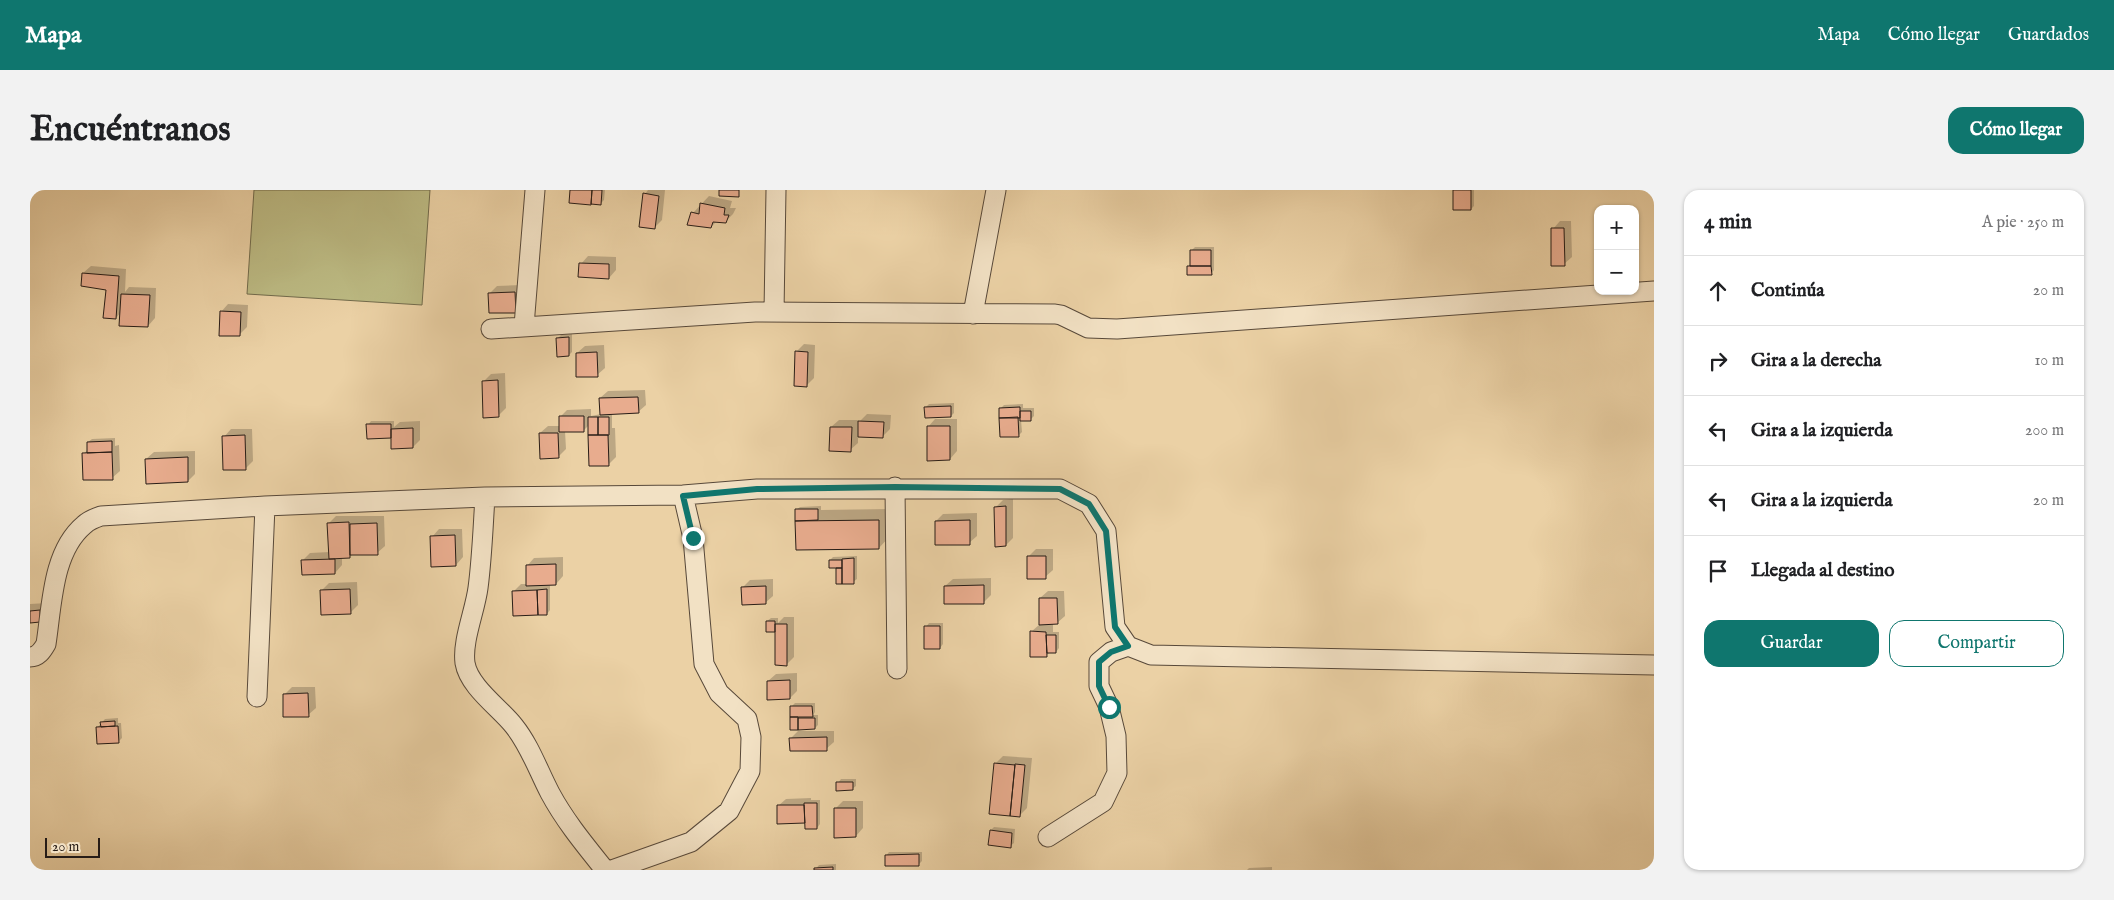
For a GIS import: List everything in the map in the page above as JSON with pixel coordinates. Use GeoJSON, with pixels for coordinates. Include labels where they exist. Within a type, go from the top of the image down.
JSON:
{"type":"FeatureCollection","features":[{"type":"Feature","properties":{"kind":"street"},"geometry":{"type":"LineString","coordinates":[[524,326],[535,190]]}},
{"type":"Feature","properties":{"kind":"street"},"geometry":{"type":"LineString","coordinates":[[774,312],[776,190]]}},
{"type":"Feature","properties":{"kind":"street"},"geometry":{"type":"LineString","coordinates":[[973,314],[996,190]]}},
{"type":"Feature","properties":{"kind":"street"},"geometry":{"type":"LineString","coordinates":[[491,329],[774,312],[1055,314],[1088,328],[1117,329],[1654,291]]}},
{"type":"Feature","properties":{"kind":"street"},"geometry":{"type":"LineString","coordinates":[[895,487],[897,669]]}},
{"type":"Feature","properties":{"kind":"street"},"geometry":{"type":"LineString","coordinates":[[30,657],[34,657],[41,652],[46,644],[61,560],[67,546],[84,524],[101,516],[265,506],[485,497],[683,496],[757,489],[895,487],[1060,489],[1089,504],[1106,531],[1115,627],[1128,646],[1151,655],[1654,665]]}},
{"type":"Feature","properties":{"kind":"street"},"geometry":{"type":"LineString","coordinates":[[612,870],[691,842],[729,811],[750,771],[751,737],[747,718],[719,692],[704,664],[693,538],[683,496]]}},
{"type":"Feature","properties":{"kind":"street"},"geometry":{"type":"LineString","coordinates":[[485,497],[478,589],[468,632],[465,662],[467,671],[485,696],[514,725],[528,746],[550,793],[574,831],[605,870]]}},
{"type":"Feature","properties":{"kind":"street"},"geometry":{"type":"LineString","coordinates":[[257,697],[265,506]]}},
{"type":"Feature","properties":{"kind":"street"},"geometry":{"type":"LineString","coordinates":[[1048,837],[1103,802],[1117,773],[1116,736],[1109,707],[1099,686],[1099,662],[1111,652],[1128,646]]}},
{"type":"Feature","properties":{"kind":"shaded area"},"geometry":{"type":"Polygon","coordinates":[[[254,190],[430,190],[422,305],[247,294],[254,190]]]}},
{"type":"Feature","properties":{"kind":"building"},"geometry":{"type":"Polygon","coordinates":[[[570,190],[592,190],[591,205],[569,203],[570,190]]]}},
{"type":"Feature","properties":{"kind":"building"},"geometry":{"type":"Polygon","coordinates":[[[592,190],[602,190],[601,205],[591,204],[592,190]]]}},
{"type":"Feature","properties":{"kind":"building"},"geometry":{"type":"Polygon","coordinates":[[[719,190],[739,190],[739,197],[719,196],[719,190]]]}},
{"type":"Feature","properties":{"kind":"building"},"geometry":{"type":"Polygon","coordinates":[[[1453,190],[1471,190],[1471,210],[1453,210],[1453,190]]]}},
{"type":"Feature","properties":{"kind":"building"},"geometry":{"type":"Polygon","coordinates":[[[643,193],[659,196],[655,229],[639,227],[643,193]]]}},
{"type":"Feature","properties":{"kind":"building"},"geometry":{"type":"Polygon","coordinates":[[[700,203],[725,208],[724,215],[729,215],[726,223],[713,222],[711,228],[687,225],[691,212],[699,214],[700,203]]]}},
{"type":"Feature","properties":{"kind":"building"},"geometry":{"type":"Polygon","coordinates":[[[1551,228],[1564,228],[1565,266],[1551,266],[1551,228]]]}},
{"type":"Feature","properties":{"kind":"building"},"geometry":{"type":"Polygon","coordinates":[[[1190,250],[1211,250],[1211,266],[1190,266],[1190,250]]]}},
{"type":"Feature","properties":{"kind":"building"},"geometry":{"type":"Polygon","coordinates":[[[579,263],[609,264],[609,279],[578,277],[579,263]]]}},
{"type":"Feature","properties":{"kind":"building"},"geometry":{"type":"Polygon","coordinates":[[[1187,266],[1211,266],[1212,275],[1187,275],[1187,266]]]}},
{"type":"Feature","properties":{"kind":"building"},"geometry":{"type":"Polygon","coordinates":[[[82,273],[119,276],[116,319],[103,318],[106,290],[81,286],[82,273]]]}},
{"type":"Feature","properties":{"kind":"building"},"geometry":{"type":"Polygon","coordinates":[[[515,292],[516,313],[489,313],[488,293],[515,292]]]}},
{"type":"Feature","properties":{"kind":"building"},"geometry":{"type":"Polygon","coordinates":[[[121,294],[150,295],[148,327],[119,326],[121,294]]]}},
{"type":"Feature","properties":{"kind":"building"},"geometry":{"type":"Polygon","coordinates":[[[220,311],[241,312],[240,336],[219,336],[220,311]]]}},
{"type":"Feature","properties":{"kind":"building"},"geometry":{"type":"Polygon","coordinates":[[[569,337],[569,356],[557,357],[556,338],[569,337]]]}},
{"type":"Feature","properties":{"kind":"building"},"geometry":{"type":"Polygon","coordinates":[[[795,351],[808,352],[807,387],[794,386],[795,351]]]}},
{"type":"Feature","properties":{"kind":"building"},"geometry":{"type":"Polygon","coordinates":[[[597,352],[598,377],[576,377],[576,353],[597,352]]]}},
{"type":"Feature","properties":{"kind":"building"},"geometry":{"type":"Polygon","coordinates":[[[498,380],[499,417],[483,418],[482,381],[498,380]]]}},
{"type":"Feature","properties":{"kind":"building"},"geometry":{"type":"Polygon","coordinates":[[[638,397],[639,413],[600,415],[599,398],[638,397]]]}},
{"type":"Feature","properties":{"kind":"building"},"geometry":{"type":"Polygon","coordinates":[[[951,406],[951,417],[925,418],[924,407],[951,406]]]}},
{"type":"Feature","properties":{"kind":"building"},"geometry":{"type":"Polygon","coordinates":[[[1020,407],[1020,418],[999,418],[999,408],[1020,407]]]}},
{"type":"Feature","properties":{"kind":"building"},"geometry":{"type":"Polygon","coordinates":[[[1020,411],[1031,411],[1031,421],[1020,421],[1020,411]]]}},
{"type":"Feature","properties":{"kind":"building"},"geometry":{"type":"Polygon","coordinates":[[[559,416],[584,416],[584,432],[559,432],[559,416]]]}},
{"type":"Feature","properties":{"kind":"building"},"geometry":{"type":"Polygon","coordinates":[[[588,417],[598,417],[598,435],[588,435],[588,417]]]}},
{"type":"Feature","properties":{"kind":"building"},"geometry":{"type":"Polygon","coordinates":[[[598,417],[609,417],[609,435],[598,435],[598,417]]]}},
{"type":"Feature","properties":{"kind":"building"},"geometry":{"type":"Polygon","coordinates":[[[1018,417],[1019,437],[1000,437],[999,418],[1018,417]]]}},
{"type":"Feature","properties":{"kind":"building"},"geometry":{"type":"Polygon","coordinates":[[[858,421],[884,422],[883,438],[858,437],[858,421]]]}},
{"type":"Feature","properties":{"kind":"building"},"geometry":{"type":"Polygon","coordinates":[[[366,424],[391,424],[391,438],[367,439],[366,424]]]}},
{"type":"Feature","properties":{"kind":"building"},"geometry":{"type":"Polygon","coordinates":[[[927,426],[950,426],[950,460],[927,461],[927,426]]]}},
{"type":"Feature","properties":{"kind":"building"},"geometry":{"type":"Polygon","coordinates":[[[830,427],[852,427],[851,452],[829,451],[830,427]]]}},
{"type":"Feature","properties":{"kind":"building"},"geometry":{"type":"Polygon","coordinates":[[[413,428],[413,448],[391,449],[391,429],[413,428]]]}},
{"type":"Feature","properties":{"kind":"building"},"geometry":{"type":"Polygon","coordinates":[[[539,433],[558,433],[559,458],[540,459],[539,433]]]}},
{"type":"Feature","properties":{"kind":"building"},"geometry":{"type":"Polygon","coordinates":[[[245,435],[246,470],[223,470],[222,436],[245,435]]]}},
{"type":"Feature","properties":{"kind":"building"},"geometry":{"type":"Polygon","coordinates":[[[588,435],[608,435],[609,466],[589,466],[588,435]]]}},
{"type":"Feature","properties":{"kind":"building"},"geometry":{"type":"Polygon","coordinates":[[[112,441],[112,452],[87,453],[87,442],[112,441]]]}},
{"type":"Feature","properties":{"kind":"building"},"geometry":{"type":"Polygon","coordinates":[[[112,452],[113,480],[83,480],[82,453],[112,452]]]}},
{"type":"Feature","properties":{"kind":"building"},"geometry":{"type":"Polygon","coordinates":[[[188,457],[188,482],[146,484],[145,459],[188,457]]]}},
{"type":"Feature","properties":{"kind":"building"},"geometry":{"type":"Polygon","coordinates":[[[1006,506],[1006,546],[995,547],[994,507],[1006,506]]]}},
{"type":"Feature","properties":{"kind":"building"},"geometry":{"type":"Polygon","coordinates":[[[795,509],[818,509],[818,520],[795,521],[795,509]]]}},
{"type":"Feature","properties":{"kind":"building"},"geometry":{"type":"Polygon","coordinates":[[[879,520],[879,549],[796,550],[795,521],[879,520]]]}},
{"type":"Feature","properties":{"kind":"building"},"geometry":{"type":"Polygon","coordinates":[[[970,520],[970,545],[935,545],[935,521],[970,520]]]}},
{"type":"Feature","properties":{"kind":"building"},"geometry":{"type":"Polygon","coordinates":[[[349,522],[350,558],[329,559],[327,523],[349,522]]]}},
{"type":"Feature","properties":{"kind":"building"},"geometry":{"type":"Polygon","coordinates":[[[377,523],[378,555],[350,555],[350,524],[377,523]]]}},
{"type":"Feature","properties":{"kind":"building"},"geometry":{"type":"Polygon","coordinates":[[[455,535],[456,566],[431,567],[430,536],[455,535]]]}},
{"type":"Feature","properties":{"kind":"building"},"geometry":{"type":"Polygon","coordinates":[[[1027,556],[1046,556],[1046,579],[1027,579],[1027,556]]]}},
{"type":"Feature","properties":{"kind":"building"},"geometry":{"type":"Polygon","coordinates":[[[854,558],[854,584],[842,584],[842,559],[854,558]]]}},
{"type":"Feature","properties":{"kind":"building"},"geometry":{"type":"Polygon","coordinates":[[[335,559],[335,574],[302,575],[301,560],[335,559]]]}},
{"type":"Feature","properties":{"kind":"building"},"geometry":{"type":"Polygon","coordinates":[[[829,560],[842,560],[842,568],[829,568],[829,560]]]}},
{"type":"Feature","properties":{"kind":"building"},"geometry":{"type":"Polygon","coordinates":[[[556,564],[556,585],[526,586],[526,565],[556,564]]]}},
{"type":"Feature","properties":{"kind":"building"},"geometry":{"type":"Polygon","coordinates":[[[836,568],[842,568],[842,584],[836,584],[836,568]]]}},
{"type":"Feature","properties":{"kind":"building"},"geometry":{"type":"Polygon","coordinates":[[[984,585],[984,604],[944,604],[944,586],[984,585]]]}},
{"type":"Feature","properties":{"kind":"building"},"geometry":{"type":"Polygon","coordinates":[[[766,586],[766,604],[742,605],[741,587],[766,586]]]}},
{"type":"Feature","properties":{"kind":"building"},"geometry":{"type":"Polygon","coordinates":[[[350,589],[351,614],[321,615],[320,590],[350,589]]]}},
{"type":"Feature","properties":{"kind":"building"},"geometry":{"type":"Polygon","coordinates":[[[547,589],[547,615],[538,615],[537,590],[547,589]]]}},
{"type":"Feature","properties":{"kind":"building"},"geometry":{"type":"Polygon","coordinates":[[[537,590],[538,615],[513,616],[512,591],[537,590]]]}},
{"type":"Feature","properties":{"kind":"building"},"geometry":{"type":"Polygon","coordinates":[[[1039,598],[1057,598],[1058,624],[1039,625],[1039,598]]]}},
{"type":"Feature","properties":{"kind":"building"},"geometry":{"type":"Polygon","coordinates":[[[40,610],[40,622],[30,623],[30,611],[40,610]]]}},
{"type":"Feature","properties":{"kind":"building"},"geometry":{"type":"Polygon","coordinates":[[[766,621],[775,621],[775,632],[766,632],[766,621]]]}},
{"type":"Feature","properties":{"kind":"building"},"geometry":{"type":"Polygon","coordinates":[[[775,624],[787,624],[787,666],[775,665],[775,624]]]}},
{"type":"Feature","properties":{"kind":"building"},"geometry":{"type":"Polygon","coordinates":[[[924,626],[940,626],[940,649],[924,649],[924,626]]]}},
{"type":"Feature","properties":{"kind":"building"},"geometry":{"type":"Polygon","coordinates":[[[1030,631],[1046,632],[1047,657],[1030,657],[1030,631]]]}},
{"type":"Feature","properties":{"kind":"building"},"geometry":{"type":"Polygon","coordinates":[[[1046,635],[1056,635],[1056,653],[1047,653],[1046,635]]]}},
{"type":"Feature","properties":{"kind":"building"},"geometry":{"type":"Polygon","coordinates":[[[790,680],[790,699],[767,700],[767,681],[790,680]]]}},
{"type":"Feature","properties":{"kind":"building"},"geometry":{"type":"Polygon","coordinates":[[[308,693],[309,717],[283,717],[283,694],[308,693]]]}},
{"type":"Feature","properties":{"kind":"building"},"geometry":{"type":"Polygon","coordinates":[[[790,706],[812,706],[813,717],[790,717],[790,706]]]}},
{"type":"Feature","properties":{"kind":"building"},"geometry":{"type":"Polygon","coordinates":[[[790,717],[798,717],[798,730],[790,730],[790,717]]]}},
{"type":"Feature","properties":{"kind":"building"},"geometry":{"type":"Polygon","coordinates":[[[798,718],[815,718],[815,729],[798,730],[798,718]]]}},
{"type":"Feature","properties":{"kind":"building"},"geometry":{"type":"Polygon","coordinates":[[[115,721],[115,726],[101,727],[100,722],[115,721]]]}},
{"type":"Feature","properties":{"kind":"building"},"geometry":{"type":"Polygon","coordinates":[[[118,726],[119,743],[97,744],[96,727],[118,726]]]}},
{"type":"Feature","properties":{"kind":"building"},"geometry":{"type":"Polygon","coordinates":[[[827,737],[827,751],[790,751],[789,738],[827,737]]]}},
{"type":"Feature","properties":{"kind":"building"},"geometry":{"type":"Polygon","coordinates":[[[994,763],[1015,765],[1010,816],[989,814],[994,763]]]}},
{"type":"Feature","properties":{"kind":"building"},"geometry":{"type":"Polygon","coordinates":[[[1015,764],[1025,765],[1020,817],[1010,816],[1015,764]]]}},
{"type":"Feature","properties":{"kind":"building"},"geometry":{"type":"Polygon","coordinates":[[[836,782],[853,782],[853,790],[836,791],[836,782]]]}},
{"type":"Feature","properties":{"kind":"building"},"geometry":{"type":"Polygon","coordinates":[[[804,803],[817,803],[817,829],[805,829],[804,803]]]}},
{"type":"Feature","properties":{"kind":"building"},"geometry":{"type":"Polygon","coordinates":[[[777,805],[804,805],[805,823],[777,824],[777,805]]]}},
{"type":"Feature","properties":{"kind":"building"},"geometry":{"type":"Polygon","coordinates":[[[834,808],[856,808],[856,837],[834,838],[834,808]]]}},
{"type":"Feature","properties":{"kind":"building"},"geometry":{"type":"Polygon","coordinates":[[[990,830],[1012,833],[1011,848],[988,845],[990,830]]]}},
{"type":"Feature","properties":{"kind":"building"},"geometry":{"type":"Polygon","coordinates":[[[919,854],[919,866],[885,866],[885,855],[919,854]]]}},
{"type":"Feature","properties":{"kind":"building"},"geometry":{"type":"Polygon","coordinates":[[[833,867],[833,870],[814,870],[814,868],[833,867]]]}},
{"type":"Feature","properties":{"kind":"route"},"geometry":{"type":"LineString","coordinates":[[693,538],[683,496],[757,489],[895,487],[1060,489],[1089,504],[1106,531],[1115,627],[1128,646],[1111,652],[1099,662],[1099,686],[1109,707]]}}]}
